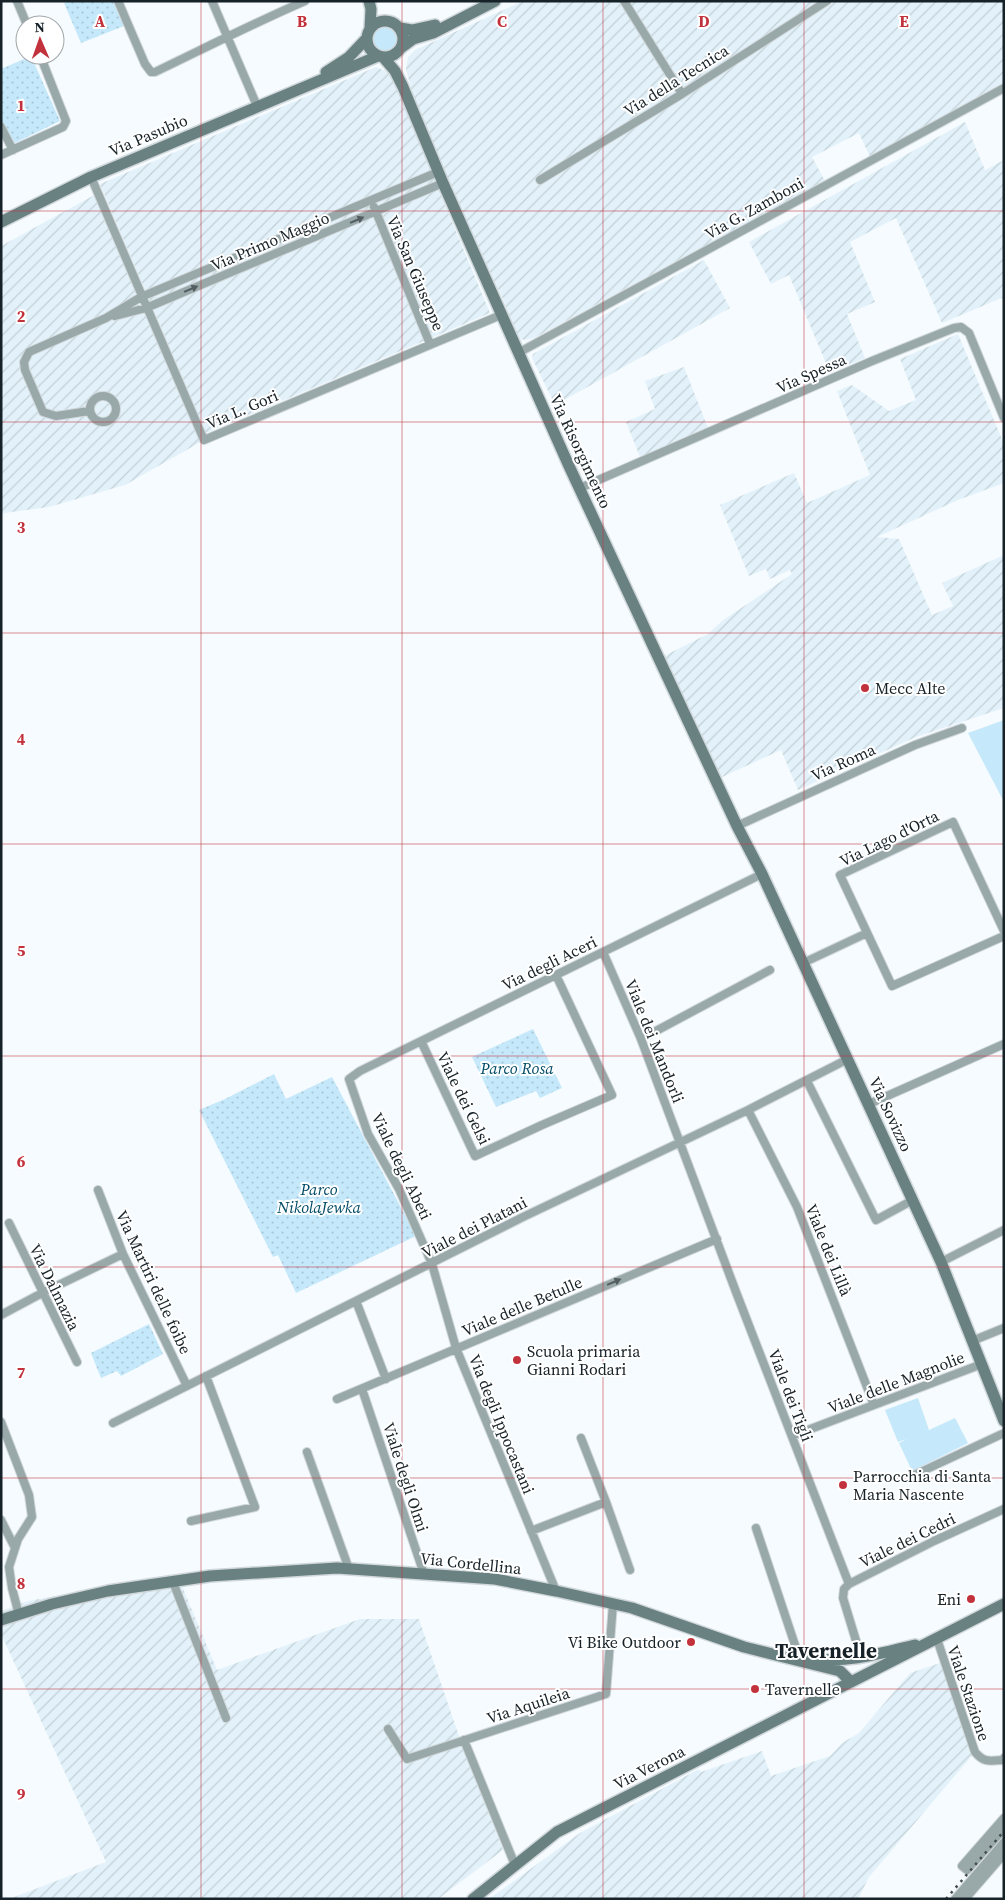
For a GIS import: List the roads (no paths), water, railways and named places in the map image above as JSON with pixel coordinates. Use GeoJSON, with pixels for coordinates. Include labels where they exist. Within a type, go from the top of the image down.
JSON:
{"type":"FeatureCollection","features":[{"type":"Feature","properties":{"kind":"street"},"geometry":{"type":"LineString","coordinates":[[17,1],[23,15]]}},
{"type":"Feature","properties":{"kind":"street"},"geometry":{"type":"LineString","coordinates":[[118,1],[150,72],[155,72],[228,38],[246,27],[305,1]]}},
{"type":"Feature","properties":{"kind":"street"},"geometry":{"type":"LineString","coordinates":[[212,1],[257,106]]}},
{"type":"Feature","properties":{"kind":"street"},"geometry":{"type":"LineString","coordinates":[[370,1],[386,20]]}},
{"type":"Feature","properties":{"kind":"street"},"geometry":{"type":"LineString","coordinates":[[370,1],[371,13],[368,33],[370,49],[381,56],[395,71],[403,87]]}},
{"type":"Feature","properties":{"kind":"street"},"geometry":{"type":"LineString","coordinates":[[381,56],[391,56],[413,39],[433,32],[495,1]]}},
{"type":"Feature","properties":{"kind":"street"},"geometry":{"type":"LineString","coordinates":[[624,1],[682,94]]}},
{"type":"Feature","properties":{"kind":"street","name":"Via della Tecnica"},"geometry":{"type":"LineString","coordinates":[[540,180],[682,94],[826,1]]}},
{"type":"Feature","properties":{"kind":"street"},"geometry":{"type":"LineString","coordinates":[[400,28],[412,30],[434,26],[463,16]]}},
{"type":"Feature","properties":{"kind":"street"},"geometry":{"type":"LineString","coordinates":[[368,33],[378,22],[386,20],[392,21],[400,28],[404,38],[397,64],[403,87]]}},
{"type":"Feature","properties":{"kind":"street","name":"Via Pasubio"},"geometry":{"type":"LineString","coordinates":[[310,84],[350,57],[368,33]]}},
{"type":"Feature","properties":{"kind":"street","name":"Via Pasubio"},"geometry":{"type":"LineString","coordinates":[[1,222],[91,177],[257,106],[381,56]]}},
{"type":"Feature","properties":{"kind":"street"},"geometry":{"type":"LineString","coordinates":[[1,155],[63,127],[66,121],[44,65]]}},
{"type":"Feature","properties":{"kind":"street","name":"Via Risorgimento"},"geometry":{"type":"LineString","coordinates":[[403,87],[440,178],[518,353],[630,600],[737,826]]}},
{"type":"Feature","properties":{"kind":"street","name":"Via G. Zamboni"},"geometry":{"type":"LineString","coordinates":[[518,353],[1004,88]]}},
{"type":"Feature","properties":{"kind":"street"},"geometry":{"type":"LineString","coordinates":[[1,127],[12,150]]}},
{"type":"Feature","properties":{"kind":"street","name":"Via L. Gori"},"geometry":{"type":"LineString","coordinates":[[91,177],[204,440],[501,315]]}},
{"type":"Feature","properties":{"kind":"street","name":"Via Primo Maggio"},"geometry":{"type":"LineString","coordinates":[[89,411],[56,416],[43,412],[25,370],[24,362],[29,352],[106,318],[141,297],[371,201],[440,178]]}},
{"type":"Feature","properties":{"kind":"street","name":"Via Primo Maggio"},"geometry":{"type":"LineString","coordinates":[[106,318],[146,308],[375,212],[440,178]]}},
{"type":"Feature","properties":{"kind":"street","name":"Via San Giuseppe"},"geometry":{"type":"LineString","coordinates":[[371,201],[430,344]]}},
{"type":"Feature","properties":{"kind":"street"},"geometry":{"type":"LineString","coordinates":[[234,258],[239,269]]}},
{"type":"Feature","properties":{"kind":"street","name":"Via Spessa"},"geometry":{"type":"LineString","coordinates":[[580,488],[872,361],[954,328],[961,327],[969,333],[1004,418]]}},
{"type":"Feature","properties":{"kind":"street","name":"Via Roma"},"geometry":{"type":"LineString","coordinates":[[737,826],[915,745],[962,728]]}},
{"type":"Feature","properties":{"kind":"street","name":"Via Lago d'Orta"},"geometry":{"type":"LineString","coordinates":[[1004,931],[953,822],[840,875],[892,986],[1004,936]]}},
{"type":"Feature","properties":{"kind":"street","name":"Via Sovizzo"},"geometry":{"type":"LineString","coordinates":[[737,826],[762,874],[941,1262],[1004,1421]]}},
{"type":"Feature","properties":{"kind":"street","name":"Via degli Aceri"},"geometry":{"type":"LineString","coordinates":[[348,1080],[360,1071],[762,874]]}},
{"type":"Feature","properties":{"kind":"street"},"geometry":{"type":"LineString","coordinates":[[803,963],[867,933]]}},
{"type":"Feature","properties":{"kind":"street","name":"Viale dei Mandorli"},"geometry":{"type":"LineString","coordinates":[[603,952],[641,1038],[680,1141]]}},
{"type":"Feature","properties":{"kind":"street"},"geometry":{"type":"LineString","coordinates":[[641,1038],[770,970]]}},
{"type":"Feature","properties":{"kind":"street","name":"Viale dei Gelsi"},"geometry":{"type":"LineString","coordinates":[[421,1041],[475,1156],[612,1095],[556,975]]}},
{"type":"Feature","properties":{"kind":"street"},"geometry":{"type":"LineString","coordinates":[[869,1104],[1004,1044]]}},
{"type":"Feature","properties":{"kind":"street","name":"Viale dei Platani"},"geometry":{"type":"LineString","coordinates":[[113,1423],[680,1141],[807,1081],[848,1059]]}},
{"type":"Feature","properties":{"kind":"street","name":"Viale degli Abeti"},"geometry":{"type":"LineString","coordinates":[[348,1080],[368,1134],[398,1189],[432,1264]]}},
{"type":"Feature","properties":{"kind":"street"},"geometry":{"type":"LineString","coordinates":[[807,1081],[876,1220],[913,1200]]}},
{"type":"Feature","properties":{"kind":"street","name":"Viale dei Lillà"},"geometry":{"type":"LineString","coordinates":[[748,1110],[797,1207],[874,1405]]}},
{"type":"Feature","properties":{"kind":"street","name":"Viale dei Tigli"},"geometry":{"type":"LineString","coordinates":[[680,1141],[850,1584]]}},
{"type":"Feature","properties":{"kind":"street","name":"Via Martiri delle foibe"},"geometry":{"type":"LineString","coordinates":[[98,1190],[123,1254],[187,1386]]}},
{"type":"Feature","properties":{"kind":"street","name":"Via Dalmazia"},"geometry":{"type":"LineString","coordinates":[[9,1223],[77,1362]]}},
{"type":"Feature","properties":{"kind":"street"},"geometry":{"type":"LineString","coordinates":[[941,1262],[1004,1230]]}},
{"type":"Feature","properties":{"kind":"street","name":"Viale delle Betulle"},"geometry":{"type":"LineString","coordinates":[[338,1399],[717,1238]]}},
{"type":"Feature","properties":{"kind":"street"},"geometry":{"type":"LineString","coordinates":[[1,1315],[123,1254]]}},
{"type":"Feature","properties":{"kind":"street","name":"Via degli Ippocastani"},"geometry":{"type":"LineString","coordinates":[[432,1264],[456,1348],[556,1591]]}},
{"type":"Feature","properties":{"kind":"street"},"geometry":{"type":"LineString","coordinates":[[356,1301],[386,1378]]}},
{"type":"Feature","properties":{"kind":"street"},"geometry":{"type":"LineString","coordinates":[[972,1341],[1004,1328]]}},
{"type":"Feature","properties":{"kind":"street","name":"Viale delle Magnolie"},"geometry":{"type":"LineString","coordinates":[[792,1436],[982,1364]]}},
{"type":"Feature","properties":{"kind":"street"},"geometry":{"type":"LineString","coordinates":[[191,1521],[255,1507],[206,1376]]}},
{"type":"Feature","properties":{"kind":"street","name":"Viale degli Olmi"},"geometry":{"type":"LineString","coordinates":[[362,1389],[424,1574]]}},
{"type":"Feature","properties":{"kind":"street"},"geometry":{"type":"LineString","coordinates":[[1,1422],[30,1495],[32,1506],[32,1517],[18,1539],[9,1566],[9,1577],[19,1615]]}},
{"type":"Feature","properties":{"kind":"street"},"geometry":{"type":"LineString","coordinates":[[912,1476],[1004,1433]]}},
{"type":"Feature","properties":{"kind":"street"},"geometry":{"type":"LineString","coordinates":[[581,1438],[630,1570]]}},
{"type":"Feature","properties":{"kind":"street"},"geometry":{"type":"LineString","coordinates":[[307,1452],[349,1569]]}},
{"type":"Feature","properties":{"kind":"street"},"geometry":{"type":"LineString","coordinates":[[531,1531],[606,1502]]}},
{"type":"Feature","properties":{"kind":"street","name":"Viale dei Cedri"},"geometry":{"type":"LineString","coordinates":[[850,1584],[934,1541],[1004,1509]]}},
{"type":"Feature","properties":{"kind":"street"},"geometry":{"type":"LineString","coordinates":[[1,1520],[16,1548]]}},
{"type":"Feature","properties":{"kind":"street"},"geometry":{"type":"LineString","coordinates":[[756,1528],[799,1657]]}},
{"type":"Feature","properties":{"kind":"street","name":"Via Cordellina"},"geometry":{"type":"LineString","coordinates":[[1,1620],[52,1604],[108,1591],[210,1576],[337,1568],[495,1579],[632,1608],[757,1650],[840,1671],[850,1682]]}},
{"type":"Feature","properties":{"kind":"street"},"geometry":{"type":"LineString","coordinates":[[173,1582],[226,1718]]}},
{"type":"Feature","properties":{"kind":"street"},"geometry":{"type":"LineString","coordinates":[[850,1584],[844,1588],[843,1598],[861,1657]]}},
{"type":"Feature","properties":{"kind":"street","name":"Via Aquileia"},"geometry":{"type":"LineString","coordinates":[[388,1729],[407,1758],[606,1694],[613,1604]]}},
{"type":"Feature","properties":{"kind":"street"},"geometry":{"type":"LineString","coordinates":[[934,1640],[1004,1604]]}},
{"type":"Feature","properties":{"kind":"street","name":"Via Cordellina"},"geometry":{"type":"LineString","coordinates":[[757,1650],[821,1660],[861,1657],[934,1640]]}},
{"type":"Feature","properties":{"kind":"street","name":"Viale Stazione"},"geometry":{"type":"LineString","coordinates":[[934,1640],[946,1666],[975,1752],[980,1759],[990,1761],[1003,1759]]}},
{"type":"Feature","properties":{"kind":"street","name":"Via Verona"},"geometry":{"type":"LineString","coordinates":[[474,1899],[557,1832],[934,1640]]}},
{"type":"Feature","properties":{"kind":"street"},"geometry":{"type":"LineString","coordinates":[[464,1740],[515,1865]]}},
{"type":"Feature","properties":{"kind":"street"},"geometry":{"type":"LineString","coordinates":[[1004,1818],[962,1866],[967,1870],[1004,1829]]}},
{"type":"Feature","properties":{"kind":"street"},"geometry":{"type":"LineString","coordinates":[[955,1899],[1004,1842]]}},
{"type":"Feature","properties":{"kind":"street"},"geometry":{"type":"LineString","coordinates":[[965,1899],[1004,1854]]}},
{"type":"Feature","properties":{"kind":"railway"},"geometry":{"type":"LineString","coordinates":[[946,1899],[1004,1831]]}},
{"type":"Feature","properties":{"kind":"place","name":"Mecc Alte"},"geometry":{"type":"Point","coordinates":[865,688]}},
{"type":"Feature","properties":{"kind":"place","name":"Scuola primaria Gianni Rodari"},"geometry":{"type":"Point","coordinates":[517,1360]}},
{"type":"Feature","properties":{"kind":"place","name":"Parrocchia di Santa Maria Nascente"},"geometry":{"type":"Point","coordinates":[843,1485]}},
{"type":"Feature","properties":{"kind":"place","name":"Eni"},"geometry":{"type":"Point","coordinates":[971,1599]}},
{"type":"Feature","properties":{"kind":"place","name":"Vi Bike Outdoor"},"geometry":{"type":"Point","coordinates":[691,1642]}},
{"type":"Feature","properties":{"kind":"place","name":"Tavernelle"},"geometry":{"type":"Point","coordinates":[755,1689]}},
{"type":"Feature","properties":{"kind":"district","name":"Tavernelle"},"geometry":{"type":"Point","coordinates":[826,1650]}},
{"type":"Feature","properties":{"kind":"park label","name":"Parco Rosa"},"geometry":{"type":"Point","coordinates":[517,1068]}},
{"type":"Feature","properties":{"kind":"park label","name":"Parco NikolaJewka"},"geometry":{"type":"Point","coordinates":[319,1198]}}]}
